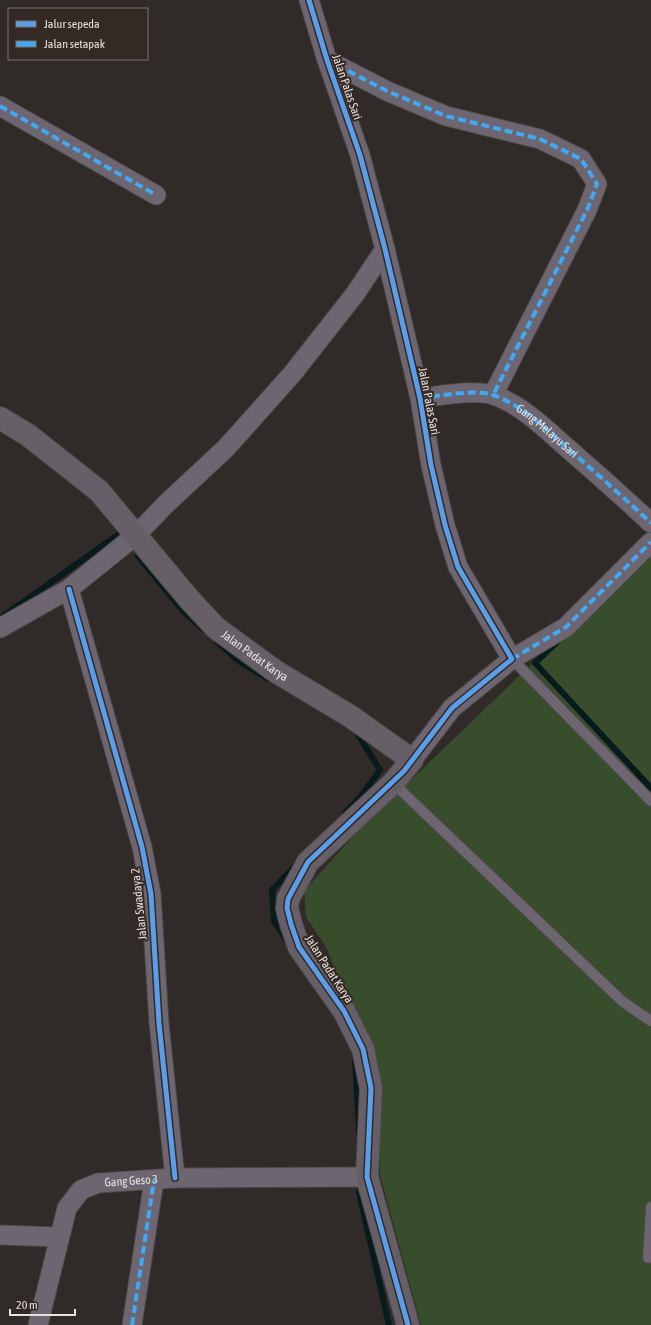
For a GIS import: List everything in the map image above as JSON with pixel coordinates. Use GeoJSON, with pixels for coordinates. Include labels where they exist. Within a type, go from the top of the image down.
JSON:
{"type":"FeatureCollection","features":[{"type":"Feature","properties":{"kind":"street","name":"Jalan Palas Sari"},"geometry":{"type":"LineString","coordinates":[[310,0],[327,60],[360,155],[385,249],[420,398],[431,465],[445,525],[458,567],[512,658]]}},
{"type":"Feature","properties":{"kind":"street"},"geometry":{"type":"LineString","coordinates":[[327,60],[387,91],[446,116],[540,139],[581,159],[598,184],[587,210],[493,395]]}},
{"type":"Feature","properties":{"kind":"street"},"geometry":{"type":"LineString","coordinates":[[0,106],[156,195]]}},
{"type":"Feature","properties":{"kind":"street"},"geometry":{"type":"LineString","coordinates":[[0,628],[69,589],[136,534],[226,448],[293,373],[355,294],[385,249]]}},
{"type":"Feature","properties":{"kind":"street","name":"Gang Melayu Sari"},"geometry":{"type":"LineString","coordinates":[[420,398],[479,392],[493,395],[513,405],[542,425],[651,523]]}},
{"type":"Feature","properties":{"kind":"street","name":"Jalan Padat Karya"},"geometry":{"type":"LineString","coordinates":[[0,418],[28,434],[100,491],[189,599],[216,628],[275,671],[350,716],[412,760],[393,783],[308,862],[288,899],[287,908],[299,947],[344,1011],[363,1049],[371,1088],[367,1177],[408,1325]]}},
{"type":"Feature","properties":{"kind":"street"},"geometry":{"type":"LineString","coordinates":[[412,760],[452,708],[512,658],[566,626],[648,551]]}},
{"type":"Feature","properties":{"kind":"street","name":"Jalan Swadaya 2"},"geometry":{"type":"LineString","coordinates":[[69,589],[142,847],[151,894],[159,1023],[175,1178]]}},
{"type":"Feature","properties":{"kind":"street","name":"Gang Geso 3"},"geometry":{"type":"LineString","coordinates":[[38,1325],[67,1208],[81,1190],[98,1183],[175,1178],[367,1177]]}},
{"type":"Feature","properties":{"kind":"street"},"geometry":{"type":"LineString","coordinates":[[132,1325],[154,1180]]}},
{"type":"Feature","properties":{"kind":"street"},"geometry":{"type":"LineString","coordinates":[[0,1235],[59,1237]]}},
{"type":"Feature","properties":{"kind":"lane"},"geometry":{"type":"LineString","coordinates":[[512,658],[651,801]]}},
{"type":"Feature","properties":{"kind":"lane"},"geometry":{"type":"LineString","coordinates":[[393,783],[623,1002],[651,1021]]}},
{"type":"Feature","properties":{"kind":"lane"},"geometry":{"type":"LineString","coordinates":[[648,1258],[651,1207]]}},
{"type":"Feature","properties":{"kind":"green space"},"geometry":{"type":"Polygon","coordinates":[[[651,554],[651,1325],[421,1325],[380,1175],[378,1087],[367,1048],[326,947],[306,917],[304,891],[358,831],[518,677],[651,554]]]}},
{"type":"Feature","properties":{"kind":"waterway"},"geometry":{"type":"LineString","coordinates":[[2,617],[119,534]]}},
{"type":"Feature","properties":{"kind":"waterway"},"geometry":{"type":"LineString","coordinates":[[138,556],[184,612],[202,628]]}},
{"type":"Feature","properties":{"kind":"waterway"},"geometry":{"type":"LineString","coordinates":[[217,642],[240,662],[268,679]]}},
{"type":"Feature","properties":{"kind":"waterway"},"geometry":{"type":"LineString","coordinates":[[557,642],[535,663],[651,788]]}},
{"type":"Feature","properties":{"kind":"waterway"},"geometry":{"type":"LineString","coordinates":[[345,813],[361,796],[380,770],[355,730]]}},
{"type":"Feature","properties":{"kind":"waterway"},"geometry":{"type":"LineString","coordinates":[[287,941],[274,921],[272,890],[296,865]]}},
{"type":"Feature","properties":{"kind":"waterway"},"geometry":{"type":"LineString","coordinates":[[355,1059],[359,1131]]}},
{"type":"Feature","properties":{"kind":"waterway"},"geometry":{"type":"LineString","coordinates":[[359,1192],[389,1325]]}},
{"type":"Feature","properties":{"kind":"marked path"},"geometry":{"type":"LineString","coordinates":[[327,60],[387,91],[446,116],[540,139],[581,159],[597,184],[587,210],[493,395]]}},
{"type":"Feature","properties":{"kind":"marked path"},"geometry":{"type":"LineString","coordinates":[[0,106],[156,195]]}},
{"type":"Feature","properties":{"kind":"marked path"},"geometry":{"type":"LineString","coordinates":[[420,398],[485,393],[513,404],[540,424],[651,523]]}},
{"type":"Feature","properties":{"kind":"marked path"},"geometry":{"type":"LineString","coordinates":[[512,659],[566,627],[651,542]]}},
{"type":"Feature","properties":{"kind":"marked path"},"geometry":{"type":"LineString","coordinates":[[132,1325],[154,1180]]}},
{"type":"Feature","properties":{"kind":"cycle path"},"geometry":{"type":"LineString","coordinates":[[309,0],[327,60],[360,155],[385,249],[420,398],[431,465],[445,525],[458,567],[512,659],[452,708],[404,771],[308,862],[288,899],[287,908],[299,947],[344,1011],[363,1049],[371,1088],[367,1177],[408,1325]]}},
{"type":"Feature","properties":{"kind":"cycle path"},"geometry":{"type":"LineString","coordinates":[[69,589],[142,847],[151,894],[159,1023],[175,1178]]}}]}
